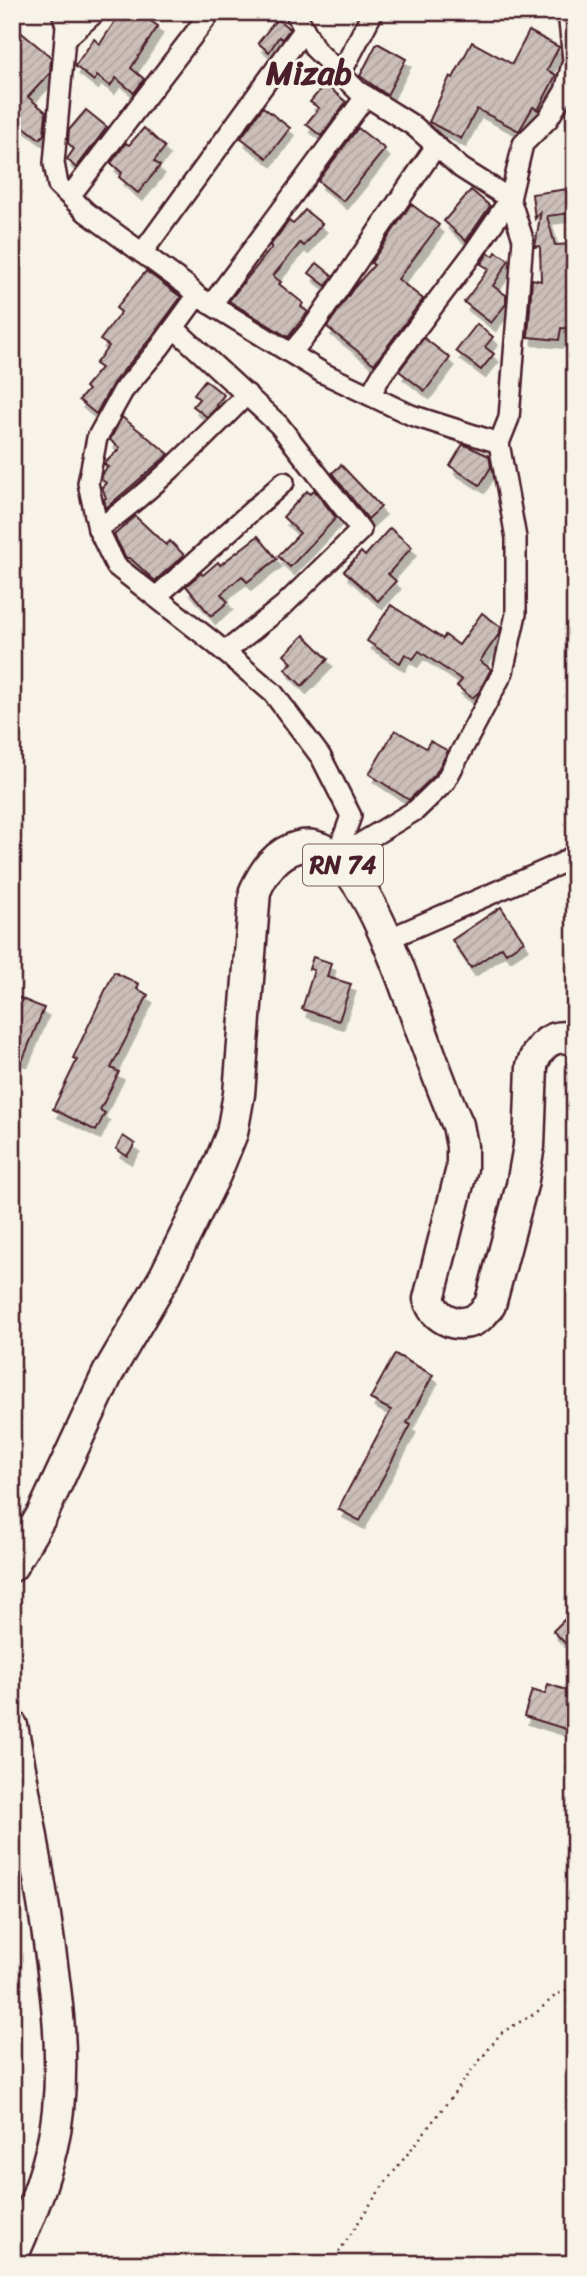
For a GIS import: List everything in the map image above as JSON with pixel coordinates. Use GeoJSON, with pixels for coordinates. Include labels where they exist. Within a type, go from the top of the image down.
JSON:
{"type":"FeatureCollection","features":[{"type":"Feature","properties":{"kind":"main road","name":"RN 74"},"geometry":{"type":"LineString","coordinates":[[12,1566],[43,1513],[108,1373],[165,1276],[215,1175],[232,1133],[239,1094],[255,891],[265,869],[296,847],[316,845],[326,849],[350,871],[388,939],[457,1125],[462,1146],[462,1168],[429,1299],[435,1312],[446,1320],[472,1321],[491,1305],[522,1185],[529,1146],[532,1066],[535,1056],[540,1048],[557,1038],[575,1040]]}},
{"type":"Feature","properties":{"kind":"main road"},"geometry":{"type":"LineString","coordinates":[[12,1726],[33,1841],[61,2030],[58,2111],[47,2165],[40,2190],[12,2257]]}},
{"type":"Feature","properties":{"kind":"street"},"geometry":{"type":"LineString","coordinates":[[62,12],[66,26],[54,163],[58,185],[86,212],[205,300],[323,373],[411,415],[499,443]]}},
{"type":"Feature","properties":{"kind":"street"},"geometry":{"type":"LineString","coordinates":[[65,39],[96,12]]}},
{"type":"Feature","properties":{"kind":"street"},"geometry":{"type":"LineString","coordinates":[[70,196],[211,12]]}},
{"type":"Feature","properties":{"kind":"street"},"geometry":{"type":"LineString","coordinates":[[295,12],[316,49],[358,91],[414,126],[461,167],[510,199],[523,239],[509,418],[499,443],[516,538],[516,614],[503,672],[445,782],[416,810],[336,858]]}},
{"type":"Feature","properties":{"kind":"street"},"geometry":{"type":"LineString","coordinates":[[341,73],[373,12]]}},
{"type":"Feature","properties":{"kind":"street"},"geometry":{"type":"LineString","coordinates":[[370,395],[510,199],[523,144],[548,119],[565,91],[573,60],[568,12]]}},
{"type":"Feature","properties":{"kind":"street"},"geometry":{"type":"LineString","coordinates":[[142,253],[304,30]]}},
{"type":"Feature","properties":{"kind":"street"},"geometry":{"type":"LineString","coordinates":[[336,858],[351,816],[321,757],[273,694],[117,566],[98,529],[88,483],[97,438],[123,391],[174,328],[205,300],[366,96]]}},
{"type":"Feature","properties":{"kind":"street"},"geometry":{"type":"LineString","coordinates":[[291,353],[312,328],[436,146]]}},
{"type":"Feature","properties":{"kind":"street"},"geometry":{"type":"LineString","coordinates":[[174,328],[279,425],[361,530],[283,606],[225,652]]}},
{"type":"Feature","properties":{"kind":"street"},"geometry":{"type":"LineString","coordinates":[[98,529],[129,507],[193,449],[247,394]]}},
{"type":"Feature","properties":{"kind":"street"},"geometry":{"type":"LineString","coordinates":[[156,597],[284,482]]}},
{"type":"Feature","properties":{"kind":"street"},"geometry":{"type":"LineString","coordinates":[[388,939],[562,863],[575,854]]}},
{"type":"Feature","properties":{"kind":"path"},"geometry":{"type":"LineString","coordinates":[[331,2264],[379,2191],[501,2034],[537,2012],[556,1995],[575,1985]]}},
{"type":"Feature","properties":{"kind":"building"},"geometry":{"type":"Polygon","coordinates":[[[121,12],[137,12],[158,26],[131,68],[144,79],[134,93],[116,78],[110,86],[97,76],[94,81],[75,66],[94,39],[100,44],[121,12]]]}},
{"type":"Feature","properties":{"kind":"building"},"geometry":{"type":"Polygon","coordinates":[[[277,19],[290,29],[282,39],[279,37],[269,52],[258,43],[277,19]]]}},
{"type":"Feature","properties":{"kind":"building"},"geometry":{"type":"Polygon","coordinates":[[[12,25],[51,57],[50,73],[28,97],[46,112],[44,134],[40,139],[12,118],[12,25]]]}},
{"type":"Feature","properties":{"kind":"building"},"geometry":{"type":"Polygon","coordinates":[[[529,31],[559,47],[547,70],[556,75],[538,110],[533,107],[519,131],[477,109],[461,139],[429,122],[450,76],[453,78],[472,42],[512,64],[529,31]]]}},
{"type":"Feature","properties":{"kind":"building"},"geometry":{"type":"Polygon","coordinates":[[[377,43],[406,59],[387,95],[360,76],[377,43]]]}},
{"type":"Feature","properties":{"kind":"building"},"geometry":{"type":"Polygon","coordinates":[[[325,84],[346,102],[321,136],[306,124],[319,108],[310,102],[325,84]]]}},
{"type":"Feature","properties":{"kind":"building"},"geometry":{"type":"Polygon","coordinates":[[[263,107],[290,128],[267,158],[241,138],[263,107]]]}},
{"type":"Feature","properties":{"kind":"building"},"geometry":{"type":"Polygon","coordinates":[[[86,110],[107,127],[76,168],[67,159],[74,149],[68,143],[69,130],[86,110]]]}},
{"type":"Feature","properties":{"kind":"building"},"geometry":{"type":"Polygon","coordinates":[[[144,128],[165,147],[154,161],[160,166],[138,193],[119,177],[122,173],[111,163],[126,143],[129,145],[144,128]]]}},
{"type":"Feature","properties":{"kind":"building"},"geometry":{"type":"Polygon","coordinates":[[[358,128],[385,149],[343,201],[318,181],[358,128]]]}},
{"type":"Feature","properties":{"kind":"building"},"geometry":{"type":"Polygon","coordinates":[[[568,189],[571,213],[547,216],[555,245],[575,244],[572,329],[561,328],[559,340],[528,337],[532,279],[541,281],[540,246],[535,247],[541,210],[535,219],[532,194],[568,189]]]}},
{"type":"Feature","properties":{"kind":"building"},"geometry":{"type":"Polygon","coordinates":[[[471,190],[490,206],[466,241],[444,221],[471,190]]]}},
{"type":"Feature","properties":{"kind":"building"},"geometry":{"type":"Polygon","coordinates":[[[411,204],[439,225],[398,279],[423,299],[374,364],[327,327],[353,289],[374,265],[371,263],[411,204]]]}},
{"type":"Feature","properties":{"kind":"building"},"geometry":{"type":"Polygon","coordinates":[[[305,210],[322,224],[304,246],[300,243],[273,276],[303,303],[301,307],[308,312],[288,337],[229,301],[289,221],[293,224],[305,210]]]}},
{"type":"Feature","properties":{"kind":"building"},"geometry":{"type":"Polygon","coordinates":[[[496,252],[509,260],[493,286],[506,295],[506,304],[491,323],[464,302],[489,269],[481,264],[488,253],[494,256],[496,252]]]}},
{"type":"Feature","properties":{"kind":"building"},"geometry":{"type":"Polygon","coordinates":[[[317,263],[333,276],[326,286],[309,273],[317,263]]]}},
{"type":"Feature","properties":{"kind":"building"},"geometry":{"type":"Polygon","coordinates":[[[146,271],[181,297],[113,383],[96,414],[79,400],[88,390],[85,387],[101,368],[95,364],[109,346],[100,340],[121,312],[116,308],[146,271]]]}},
{"type":"Feature","properties":{"kind":"building"},"geometry":{"type":"Polygon","coordinates":[[[477,324],[493,337],[485,347],[494,354],[481,370],[456,351],[477,324]]]}},
{"type":"Feature","properties":{"kind":"building"},"geometry":{"type":"Polygon","coordinates":[[[424,338],[450,358],[425,391],[399,371],[424,338]]]}},
{"type":"Feature","properties":{"kind":"building"},"geometry":{"type":"Polygon","coordinates":[[[205,380],[224,395],[207,417],[193,406],[199,399],[194,394],[205,380]]]}},
{"type":"Feature","properties":{"kind":"building"},"geometry":{"type":"Polygon","coordinates":[[[122,417],[169,454],[106,508],[102,487],[106,483],[101,479],[108,467],[104,464],[120,448],[110,440],[122,417]]]}},
{"type":"Feature","properties":{"kind":"building"},"geometry":{"type":"Polygon","coordinates":[[[463,444],[489,456],[491,467],[480,485],[450,466],[463,444]]]}},
{"type":"Feature","properties":{"kind":"building"},"geometry":{"type":"Polygon","coordinates":[[[341,465],[381,507],[368,519],[332,473],[341,465]]]}},
{"type":"Feature","properties":{"kind":"building"},"geometry":{"type":"Polygon","coordinates":[[[314,490],[336,518],[290,567],[278,556],[300,533],[283,517],[307,491],[310,494],[314,490]]]}},
{"type":"Feature","properties":{"kind":"building"},"geometry":{"type":"Polygon","coordinates":[[[135,516],[166,545],[170,541],[184,555],[155,581],[130,558],[126,558],[114,535],[135,516]]]}},
{"type":"Feature","properties":{"kind":"building"},"geometry":{"type":"Polygon","coordinates":[[[390,528],[412,547],[388,574],[396,581],[378,601],[344,571],[361,552],[365,556],[390,528]]]}},
{"type":"Feature","properties":{"kind":"building"},"geometry":{"type":"Polygon","coordinates":[[[258,536],[277,559],[247,582],[242,576],[221,594],[228,602],[211,616],[186,586],[218,562],[220,565],[258,536]]]}},
{"type":"Feature","properties":{"kind":"building"},"geometry":{"type":"Polygon","coordinates":[[[391,605],[443,639],[445,635],[459,645],[482,613],[501,627],[480,661],[491,669],[479,692],[472,698],[457,686],[462,680],[419,651],[413,659],[405,654],[400,663],[367,641],[391,605]]]}},
{"type":"Feature","properties":{"kind":"building"},"geometry":{"type":"Polygon","coordinates":[[[304,635],[328,659],[302,686],[285,669],[292,663],[284,655],[304,635]]]}},
{"type":"Feature","properties":{"kind":"building"},"geometry":{"type":"Polygon","coordinates":[[[395,730],[426,748],[430,741],[448,751],[435,775],[409,800],[369,774],[395,730]]]}},
{"type":"Feature","properties":{"kind":"building"},"geometry":{"type":"Polygon","coordinates":[[[501,907],[524,941],[506,953],[502,947],[471,968],[452,940],[501,907]]]}},
{"type":"Feature","properties":{"kind":"building"},"geometry":{"type":"Polygon","coordinates":[[[313,957],[331,963],[327,977],[351,984],[339,1021],[302,1009],[314,970],[309,969],[313,957]]]}},
{"type":"Feature","properties":{"kind":"building"},"geometry":{"type":"Polygon","coordinates":[[[114,972],[139,984],[137,989],[148,995],[111,1068],[119,1072],[100,1110],[105,1113],[96,1131],[53,1109],[77,1060],[73,1058],[114,972]]]}},
{"type":"Feature","properties":{"kind":"building"},"geometry":{"type":"Polygon","coordinates":[[[12,995],[44,1008],[23,1059],[12,1055],[12,995]]]}},
{"type":"Feature","properties":{"kind":"building"},"geometry":{"type":"Polygon","coordinates":[[[123,1136],[135,1144],[127,1156],[116,1149],[123,1136]]]}},
{"type":"Feature","properties":{"kind":"building"},"geometry":{"type":"Polygon","coordinates":[[[395,1354],[433,1375],[407,1423],[411,1425],[360,1521],[338,1509],[391,1410],[370,1399],[395,1354]]]}},
{"type":"Feature","properties":{"kind":"building"},"geometry":{"type":"Polygon","coordinates":[[[564,1620],[575,1630],[575,1634],[566,1644],[553,1631],[564,1620]]]}},
{"type":"Feature","properties":{"kind":"building"},"geometry":{"type":"Polygon","coordinates":[[[548,1684],[575,1693],[575,1732],[524,1716],[532,1690],[545,1694],[548,1684]]]}},
{"type":"Feature","properties":{"kind":"district","name":"Mizab"},"geometry":{"type":"Point","coordinates":[309,72]}}]}
